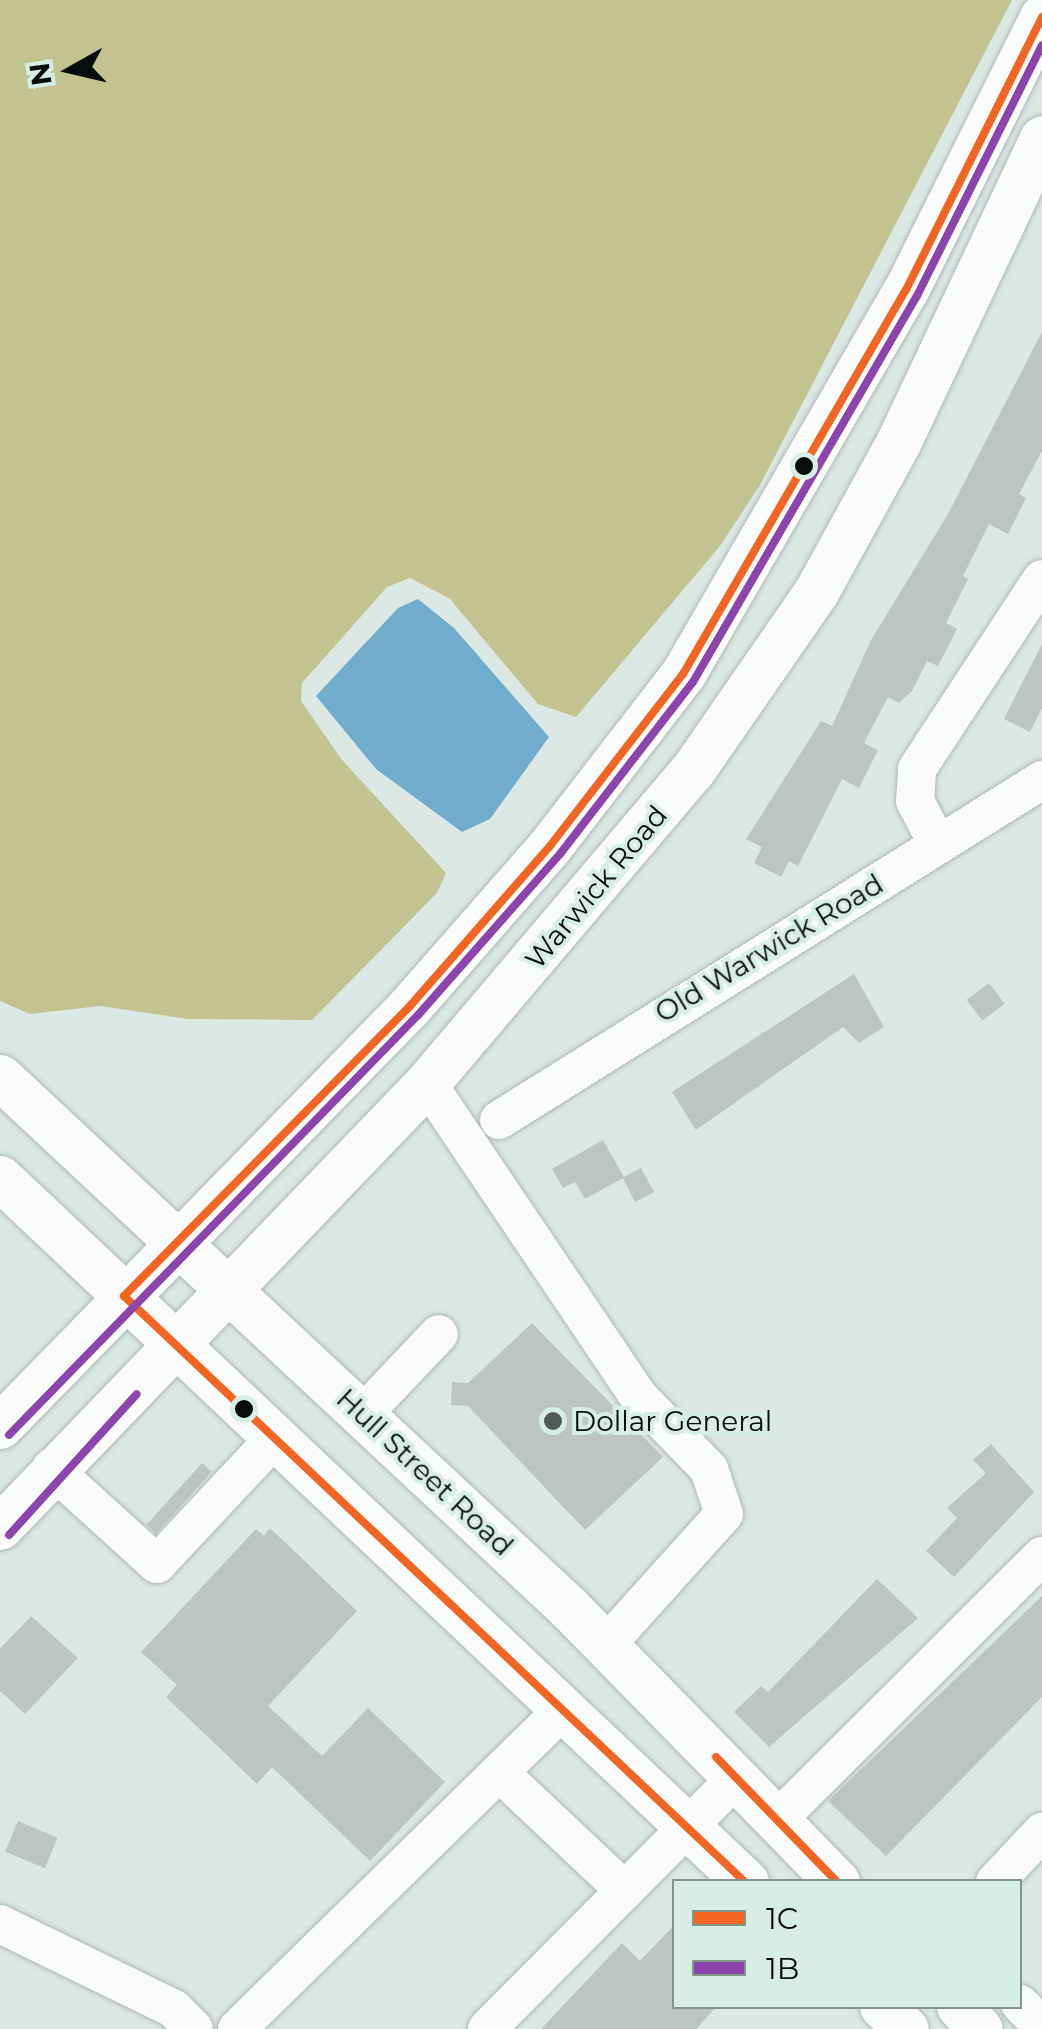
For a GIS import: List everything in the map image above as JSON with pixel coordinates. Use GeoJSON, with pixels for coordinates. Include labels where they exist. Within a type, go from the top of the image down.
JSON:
{"type":"FeatureCollection","features":[{"type":"Feature","properties":{"kind":"main road"},"geometry":{"type":"LineString","coordinates":[[0,1426],[410,1006],[550,846],[683,674],[906,290],[1042,17]]}},
{"type":"Feature","properties":{"kind":"main road","name":"Warwick Road"},"geometry":{"type":"LineString","coordinates":[[0,1527],[50,1468],[427,1083],[692,772],[816,592],[898,442],[1042,138]]}},
{"type":"Feature","properties":{"kind":"main road","name":"Hull Street Road"},"geometry":{"type":"LineString","coordinates":[[0,1077],[606,1645],[834,1879]]}},
{"type":"Feature","properties":{"kind":"main road"},"geometry":{"type":"LineString","coordinates":[[0,1178],[743,1879]]}},
{"type":"Feature","properties":{"kind":"street"},"geometry":{"type":"LineString","coordinates":[[937,844],[915,800],[917,769],[1042,578]]}},
{"type":"Feature","properties":{"kind":"street","name":"Old Warwick Road"},"geometry":{"type":"LineString","coordinates":[[500,1120],[1042,780]]}},
{"type":"Feature","properties":{"kind":"street"},"geometry":{"type":"LineString","coordinates":[[427,1083],[638,1396],[710,1469],[724,1514],[606,1645]]}},
{"type":"Feature","properties":{"kind":"street"},"geometry":{"type":"LineString","coordinates":[[363,1414],[439,1334]]}},
{"type":"Feature","properties":{"kind":"street"},"geometry":{"type":"LineString","coordinates":[[50,1468],[157,1564],[275,1438]]}},
{"type":"Feature","properties":{"kind":"street"},"geometry":{"type":"LineString","coordinates":[[777,1820],[1042,1556]]}},
{"type":"Feature","properties":{"kind":"street"},"geometry":{"type":"LineString","coordinates":[[237,2029],[562,1710]]}},
{"type":"Feature","properties":{"kind":"street"},"geometry":{"type":"LineString","coordinates":[[501,1774],[626,1891]]}},
{"type":"Feature","properties":{"kind":"street"},"geometry":{"type":"LineString","coordinates":[[487,2029],[736,1778]]}},
{"type":"Feature","properties":{"kind":"street"},"geometry":{"type":"LineString","coordinates":[[998,1879],[1042,1832]]}},
{"type":"Feature","properties":{"kind":"street"},"geometry":{"type":"LineString","coordinates":[[0,1924],[184,2019]]}},
{"type":"Feature","properties":{"kind":"street"},"geometry":{"type":"LineString","coordinates":[[1022,2006],[1042,2026]]}},
{"type":"Feature","properties":{"kind":"green space"},"geometry":{"type":"Polygon","coordinates":[[[0,0],[1012,0],[760,485],[720,546],[576,717],[538,704],[449,598],[410,578],[387,587],[302,683],[301,701],[342,760],[446,873],[437,893],[312,1020],[188,1019],[100,1006],[30,1014],[0,1001],[0,0]]]}},
{"type":"Feature","properties":{"kind":"water"},"geometry":{"type":"Polygon","coordinates":[[[418,599],[454,628],[549,737],[490,819],[462,832],[376,769],[316,696],[398,608],[418,599]]]}},
{"type":"Feature","properties":{"kind":"building"},"geometry":{"type":"Polygon","coordinates":[[[1042,332],[1042,451],[1019,494],[1026,498],[1008,534],[989,524],[963,576],[968,579],[946,623],[957,629],[938,666],[927,661],[912,691],[899,703],[888,697],[864,743],[878,750],[859,788],[842,779],[798,866],[789,861],[781,877],[754,863],[762,847],[746,839],[821,721],[832,726],[871,640],[948,514],[1042,332]]]}},
{"type":"Feature","properties":{"kind":"building"},"geometry":{"type":"Polygon","coordinates":[[[1042,644],[1042,708],[1030,732],[1004,719],[1042,644]]]}},
{"type":"Feature","properties":{"kind":"building"},"geometry":{"type":"Polygon","coordinates":[[[854,974],[884,1027],[859,1043],[843,1027],[696,1130],[672,1092],[854,974]]]}},
{"type":"Feature","properties":{"kind":"building"},"geometry":{"type":"Polygon","coordinates":[[[989,983],[1005,1004],[982,1021],[967,1000],[989,983]]]}},
{"type":"Feature","properties":{"kind":"building"},"geometry":{"type":"Polygon","coordinates":[[[603,1140],[624,1177],[641,1168],[654,1192],[635,1202],[623,1178],[585,1199],[575,1182],[563,1188],[552,1169],[603,1140]]]}},
{"type":"Feature","properties":{"kind":"building","name":"Dollar General"},"geometry":{"type":"Polygon","coordinates":[[[532,1323],[663,1457],[585,1530],[468,1406],[451,1405],[452,1382],[468,1383],[532,1323]]]}},
{"type":"Feature","properties":{"kind":"building"},"geometry":{"type":"Polygon","coordinates":[[[991,1444],[1034,1492],[954,1577],[926,1551],[957,1518],[947,1508],[986,1473],[973,1460],[991,1444]]]}},
{"type":"Feature","properties":{"kind":"building"},"geometry":{"type":"Polygon","coordinates":[[[202,1463],[212,1472],[156,1533],[146,1525],[202,1463]]]}},
{"type":"Feature","properties":{"kind":"building"},"geometry":{"type":"Polygon","coordinates":[[[270,1528],[357,1611],[268,1706],[322,1756],[368,1708],[445,1782],[370,1861],[272,1767],[257,1784],[166,1697],[177,1685],[141,1652],[256,1529],[264,1536],[270,1528]]]}},
{"type":"Feature","properties":{"kind":"building"},"geometry":{"type":"Polygon","coordinates":[[[877,1579],[918,1618],[769,1747],[734,1712],[761,1686],[768,1692],[877,1579]]]}},
{"type":"Feature","properties":{"kind":"building"},"geometry":{"type":"Polygon","coordinates":[[[1042,1596],[1042,1697],[886,1856],[828,1801],[1042,1596]]]}},
{"type":"Feature","properties":{"kind":"building"},"geometry":{"type":"Polygon","coordinates":[[[31,1616],[78,1658],[25,1714],[0,1691],[0,1649],[31,1616]]]}},
{"type":"Feature","properties":{"kind":"building"},"geometry":{"type":"Polygon","coordinates":[[[18,1821],[58,1838],[45,1868],[5,1851],[18,1821]]]}},
{"type":"Feature","properties":{"kind":"building"},"geometry":{"type":"Polygon","coordinates":[[[672,1927],[672,2009],[714,2009],[696,2029],[541,2029],[622,1943],[640,1961],[672,1927]]]}},
{"type":"Feature","properties":{"kind":"transit line","name":"1C"},"geometry":{"type":"LineString","coordinates":[[124,1296],[410,1006],[550,846],[683,674],[906,290],[1042,17]]}},
{"type":"Feature","properties":{"kind":"transit line","name":"1B"},"geometry":{"type":"LineString","coordinates":[[9,1435],[419,1014],[560,854],[693,682],[917,296],[1042,45]]}},
{"type":"Feature","properties":{"kind":"transit line","name":"1C"},"geometry":{"type":"LineString","coordinates":[[124,1296],[742,1879]]}},
{"type":"Feature","properties":{"kind":"transit line","name":"1B"},"geometry":{"type":"LineString","coordinates":[[9,1535],[137,1394]]}},
{"type":"Feature","properties":{"kind":"transit line","name":"1C"},"geometry":{"type":"LineString","coordinates":[[716,1757],[834,1879]]}},
{"type":"Feature","properties":{"kind":"place","name":"Dollar General"},"geometry":{"type":"Point","coordinates":[553,1421]}}]}
